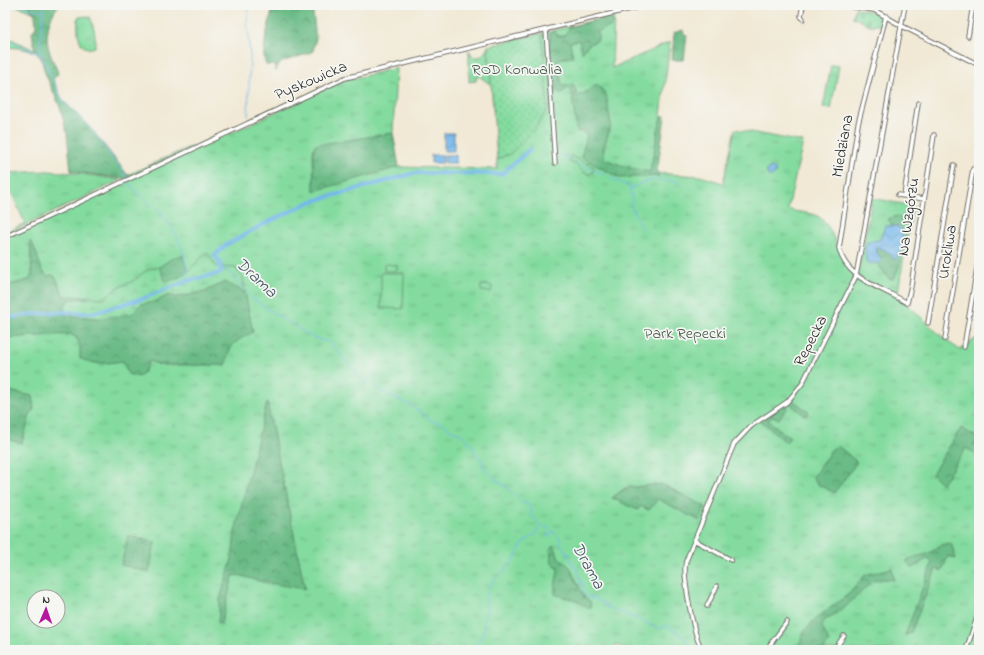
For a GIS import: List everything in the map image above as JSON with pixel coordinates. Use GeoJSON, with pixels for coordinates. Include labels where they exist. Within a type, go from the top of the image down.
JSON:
{"type":"FeatureCollection","features":[{"type":"Feature","properties":{"kind":"street"},"geometry":{"type":"LineString","coordinates":[[622,5],[622,11]]}},
{"type":"Feature","properties":{"kind":"street","name":"Pyskowicka"},"geometry":{"type":"LineString","coordinates":[[5,237],[339,80],[647,5]]}},
{"type":"Feature","properties":{"kind":"street"},"geometry":{"type":"LineString","coordinates":[[803,5],[801,16],[803,19]]}},
{"type":"Feature","properties":{"kind":"street"},"geometry":{"type":"LineString","coordinates":[[842,5],[868,8],[979,65]]}},
{"type":"Feature","properties":{"kind":"street","name":"Repecka"},"geometry":{"type":"LineString","coordinates":[[702,650],[697,640],[685,570],[686,561],[734,444],[751,426],[787,402],[802,384],[856,276],[905,5]]}},
{"type":"Feature","properties":{"kind":"street"},"geometry":{"type":"LineString","coordinates":[[968,36],[973,5]]}},
{"type":"Feature","properties":{"kind":"street","name":"Miedziana"},"geometry":{"type":"LineString","coordinates":[[856,276],[846,265],[839,244],[858,124],[886,16]]}},
{"type":"Feature","properties":{"kind":"street"},"geometry":{"type":"LineString","coordinates":[[546,30],[555,163]]}},
{"type":"Feature","properties":{"kind":"street"},"geometry":{"type":"LineString","coordinates":[[904,196],[918,103]]}},
{"type":"Feature","properties":{"kind":"street","name":"Na Wzgórzu"},"geometry":{"type":"LineString","coordinates":[[856,276],[907,303],[911,286],[934,135]]}},
{"type":"Feature","properties":{"kind":"street"},"geometry":{"type":"LineString","coordinates":[[928,323],[954,165]]}},
{"type":"Feature","properties":{"kind":"street","name":"Urokliwa"},"geometry":{"type":"LineString","coordinates":[[946,339],[973,170]]}},
{"type":"Feature","properties":{"kind":"street"},"geometry":{"type":"LineString","coordinates":[[898,195],[924,199]]}},
{"type":"Feature","properties":{"kind":"street"},"geometry":{"type":"LineString","coordinates":[[964,347],[979,256]]}},
{"type":"Feature","properties":{"kind":"street"},"geometry":{"type":"LineString","coordinates":[[694,540],[731,560]]}},
{"type":"Feature","properties":{"kind":"street"},"geometry":{"type":"LineString","coordinates":[[707,606],[717,586]]}},
{"type":"Feature","properties":{"kind":"street"},"geometry":{"type":"LineString","coordinates":[[966,650],[979,612]]}},
{"type":"Feature","properties":{"kind":"street"},"geometry":{"type":"LineString","coordinates":[[766,650],[786,622]]}},
{"type":"Feature","properties":{"kind":"street"},"geometry":{"type":"LineString","coordinates":[[834,650],[844,636]]}},
{"type":"Feature","properties":{"kind":"green space"},"geometry":{"type":"Polygon","coordinates":[[[14,5],[29,5],[33,12],[14,5]]]}},
{"type":"Feature","properties":{"kind":"green space"},"geometry":{"type":"Polygon","coordinates":[[[29,5],[59,5],[52,16],[47,34],[48,47],[58,74],[53,79],[62,99],[94,132],[129,177],[125,179],[71,171],[67,134],[60,107],[45,73],[41,58],[35,52],[32,32],[36,27],[35,15],[29,5]]]}},
{"type":"Feature","properties":{"kind":"green space"},"geometry":{"type":"Polygon","coordinates":[[[273,5],[312,5],[316,38],[313,51],[281,62],[276,71],[275,65],[266,65],[264,59],[266,35],[273,5]]]}},
{"type":"Feature","properties":{"kind":"green space"},"geometry":{"type":"Polygon","coordinates":[[[855,8],[874,12],[884,19],[882,25],[870,25],[853,17],[855,8]]]}},
{"type":"Feature","properties":{"kind":"green space","name":"Park Repecki"},"geometry":{"type":"Polygon","coordinates":[[[614,15],[612,68],[670,42],[654,173],[700,176],[723,183],[735,129],[803,142],[788,209],[816,215],[825,222],[830,229],[846,264],[857,278],[872,198],[913,206],[897,297],[943,338],[960,350],[979,336],[979,650],[629,650],[615,645],[612,650],[597,650],[589,645],[588,650],[5,650],[5,238],[351,77],[351,79],[396,68],[393,133],[398,167],[497,169],[497,159],[501,158],[540,34],[614,15]]]}},
{"type":"Feature","properties":{"kind":"green space"},"geometry":{"type":"Polygon","coordinates":[[[88,16],[93,24],[95,39],[95,47],[89,48],[81,44],[78,34],[78,17],[88,16]]]}},
{"type":"Feature","properties":{"kind":"green space"},"geometry":{"type":"Polygon","coordinates":[[[611,16],[613,24],[610,27],[602,29],[598,32],[598,40],[588,45],[582,53],[579,40],[570,42],[573,57],[558,59],[562,86],[573,84],[577,94],[572,97],[571,89],[565,89],[561,95],[558,91],[552,91],[550,32],[554,30],[558,36],[564,36],[570,27],[611,16]]]}},
{"type":"Feature","properties":{"kind":"green space"},"geometry":{"type":"Polygon","coordinates":[[[683,30],[684,34],[687,35],[684,60],[672,60],[674,33],[683,30]]]}},
{"type":"Feature","properties":{"kind":"green space","name":"ROD Konwalia"},"geometry":{"type":"Polygon","coordinates":[[[542,33],[548,108],[535,129],[510,154],[497,159],[488,46],[542,33]]]}},
{"type":"Feature","properties":{"kind":"green space"},"geometry":{"type":"Polygon","coordinates":[[[5,36],[34,50],[35,52],[19,48],[5,47],[5,36]]]}},
{"type":"Feature","properties":{"kind":"green space"},"geometry":{"type":"Polygon","coordinates":[[[488,46],[491,85],[479,76],[477,77],[476,81],[469,82],[469,50],[473,57],[480,57],[488,46]]]}},
{"type":"Feature","properties":{"kind":"green space"},"geometry":{"type":"Polygon","coordinates":[[[831,65],[839,66],[831,109],[823,108],[831,65]]]}},
{"type":"Feature","properties":{"kind":"green space"},"geometry":{"type":"Polygon","coordinates":[[[597,84],[606,94],[611,125],[604,147],[604,159],[633,169],[650,172],[661,116],[665,116],[657,172],[659,176],[619,178],[581,157],[587,136],[584,132],[577,132],[572,99],[588,91],[597,84]]]}},
{"type":"Feature","properties":{"kind":"green space"},"geometry":{"type":"Polygon","coordinates":[[[275,107],[275,109],[197,145],[275,107]]]}},
{"type":"Feature","properties":{"kind":"green space"},"geometry":{"type":"Polygon","coordinates":[[[393,133],[399,167],[314,191],[313,152],[315,145],[393,133]]]}},
{"type":"Feature","properties":{"kind":"green space"},"geometry":{"type":"Polygon","coordinates":[[[194,145],[194,147],[129,177],[128,175],[194,145]]]}},
{"type":"Feature","properties":{"kind":"green space"},"geometry":{"type":"Polygon","coordinates":[[[571,156],[594,167],[593,172],[590,174],[584,173],[576,164],[569,162],[571,156]]]}},
{"type":"Feature","properties":{"kind":"green space"},"geometry":{"type":"Polygon","coordinates":[[[48,171],[84,174],[121,180],[5,235],[5,233],[25,223],[5,179],[5,173],[48,171]]]}},
{"type":"Feature","properties":{"kind":"green space"},"geometry":{"type":"Polygon","coordinates":[[[897,216],[903,221],[907,235],[902,259],[894,279],[889,279],[878,264],[882,260],[876,251],[877,248],[880,248],[891,254],[896,226],[893,226],[888,219],[897,216]]]}},
{"type":"Feature","properties":{"kind":"green space"},"geometry":{"type":"Polygon","coordinates":[[[30,241],[33,244],[42,270],[47,276],[53,275],[56,278],[64,296],[89,298],[64,315],[98,318],[141,304],[154,302],[169,295],[177,297],[204,292],[225,282],[245,292],[253,332],[234,344],[229,352],[226,365],[160,365],[149,361],[144,372],[139,377],[128,374],[123,361],[95,363],[85,361],[80,358],[80,346],[78,341],[70,334],[5,338],[5,286],[29,280],[32,275],[30,241]]]}},
{"type":"Feature","properties":{"kind":"green space"},"geometry":{"type":"Polygon","coordinates":[[[206,252],[217,267],[236,268],[243,278],[245,292],[225,282],[204,292],[177,297],[169,295],[154,302],[141,304],[132,314],[98,318],[64,315],[64,307],[69,300],[89,298],[88,297],[101,298],[117,288],[133,281],[148,269],[159,267],[165,281],[177,278],[188,271],[206,252]]]}},
{"type":"Feature","properties":{"kind":"green space"},"geometry":{"type":"Polygon","coordinates":[[[183,256],[188,272],[173,281],[165,282],[159,267],[174,257],[183,256]]]}},
{"type":"Feature","properties":{"kind":"green space"},"geometry":{"type":"Polygon","coordinates":[[[384,264],[397,265],[397,271],[384,271],[384,264]]]}},
{"type":"Feature","properties":{"kind":"green space"},"geometry":{"type":"Polygon","coordinates":[[[381,273],[404,273],[403,309],[381,308],[381,273]]]}},
{"type":"Feature","properties":{"kind":"green space"},"geometry":{"type":"Polygon","coordinates":[[[481,285],[492,286],[491,292],[481,291],[481,285]]]}},
{"type":"Feature","properties":{"kind":"green space"},"geometry":{"type":"Polygon","coordinates":[[[5,390],[32,396],[34,409],[30,415],[22,443],[5,439],[5,390]]]}},
{"type":"Feature","properties":{"kind":"green space"},"geometry":{"type":"Polygon","coordinates":[[[791,399],[809,412],[807,415],[804,415],[788,402],[791,399]]]}},
{"type":"Feature","properties":{"kind":"green space"},"geometry":{"type":"Polygon","coordinates":[[[267,402],[305,589],[263,582],[238,575],[233,576],[221,624],[218,623],[220,599],[232,559],[235,532],[267,402]]]}},
{"type":"Feature","properties":{"kind":"green space"},"geometry":{"type":"Polygon","coordinates":[[[786,404],[788,407],[779,419],[773,416],[768,421],[790,437],[786,442],[761,421],[786,404]]]}},
{"type":"Feature","properties":{"kind":"green space"},"geometry":{"type":"Polygon","coordinates":[[[961,428],[979,439],[979,455],[966,448],[942,484],[932,474],[961,428]]]}},
{"type":"Feature","properties":{"kind":"green space"},"geometry":{"type":"Polygon","coordinates":[[[838,446],[857,462],[834,493],[815,482],[813,477],[832,449],[838,446]]]}},
{"type":"Feature","properties":{"kind":"green space"},"geometry":{"type":"Polygon","coordinates":[[[662,484],[706,507],[700,521],[658,499],[649,510],[640,506],[638,510],[612,498],[625,488],[662,484]]]}},
{"type":"Feature","properties":{"kind":"green space"},"geometry":{"type":"Polygon","coordinates":[[[128,536],[155,542],[149,572],[121,565],[128,536]]]}},
{"type":"Feature","properties":{"kind":"green space"},"geometry":{"type":"Polygon","coordinates":[[[951,543],[956,559],[948,556],[942,571],[936,569],[911,632],[905,635],[932,563],[928,558],[913,568],[906,561],[928,554],[942,545],[951,543]]]}},
{"type":"Feature","properties":{"kind":"green space"},"geometry":{"type":"Polygon","coordinates":[[[554,545],[559,558],[570,567],[584,597],[590,601],[591,607],[587,608],[576,600],[555,594],[558,567],[552,563],[550,549],[554,545]]]}},
{"type":"Feature","properties":{"kind":"green space"},"geometry":{"type":"Polygon","coordinates":[[[892,568],[894,580],[884,579],[873,581],[845,607],[824,621],[821,625],[829,642],[823,650],[795,650],[801,641],[802,634],[814,620],[850,593],[865,575],[892,568]]]}},
{"type":"Feature","properties":{"kind":"water"},"geometry":{"type":"Polygon","coordinates":[[[444,133],[454,133],[454,151],[444,151],[444,133]]]}},
{"type":"Feature","properties":{"kind":"water"},"geometry":{"type":"Polygon","coordinates":[[[431,155],[443,155],[443,163],[431,163],[431,155]]]}},
{"type":"Feature","properties":{"kind":"water"},"geometry":{"type":"Polygon","coordinates":[[[445,155],[456,155],[456,163],[445,163],[445,155]]]}},
{"type":"Feature","properties":{"kind":"water"},"geometry":{"type":"Polygon","coordinates":[[[769,168],[773,168],[775,172],[773,176],[769,176],[767,174],[767,170],[769,168]]]}},
{"type":"Feature","properties":{"kind":"water"},"geometry":{"type":"Polygon","coordinates":[[[885,226],[896,226],[902,229],[901,249],[898,257],[895,260],[892,258],[891,254],[881,248],[877,248],[876,251],[882,260],[878,264],[866,262],[865,247],[868,241],[880,240],[885,226]]]}},
{"type":"Feature","properties":{"kind":"waterway"},"geometry":{"type":"LineString","coordinates":[[23,5],[26,8],[43,11]]}},
{"type":"Feature","properties":{"kind":"waterway"},"geometry":{"type":"LineString","coordinates":[[44,5],[40,46],[42,56],[62,99],[93,131],[127,178]]}},
{"type":"Feature","properties":{"kind":"waterway"},"geometry":{"type":"LineString","coordinates":[[248,116],[250,57],[247,19],[250,5]]}},
{"type":"Feature","properties":{"kind":"waterway"},"geometry":{"type":"LineString","coordinates":[[5,41],[11,41],[41,55]]}},
{"type":"Feature","properties":{"kind":"waterway"},"geometry":{"type":"LineString","coordinates":[[5,318],[53,312],[92,313],[141,299],[187,281],[220,273],[222,271],[219,266],[221,263],[214,256],[226,245],[262,225],[310,202],[415,173],[502,174],[530,149]]}},
{"type":"Feature","properties":{"kind":"waterway"},"geometry":{"type":"LineString","coordinates":[[560,154],[580,165],[606,175]]}},
{"type":"Feature","properties":{"kind":"waterway"},"geometry":{"type":"LineString","coordinates":[[439,173],[443,170]]}},
{"type":"Feature","properties":{"kind":"waterway"},"geometry":{"type":"LineString","coordinates":[[609,177],[628,185],[632,198],[631,206],[642,229]]}},
{"type":"Feature","properties":{"kind":"waterway"},"geometry":{"type":"LineString","coordinates":[[629,190],[650,181],[673,180],[680,183]]}},
{"type":"Feature","properties":{"kind":"waterway"},"geometry":{"type":"LineString","coordinates":[[128,181],[136,192],[162,215],[174,232],[179,241],[185,260],[187,281]]}},
{"type":"Feature","properties":{"kind":"waterway","name":"Drama"},"geometry":{"type":"LineString","coordinates":[[221,263],[252,298],[314,338],[330,342],[359,376],[380,391],[408,404],[422,413]]}},
{"type":"Feature","properties":{"kind":"waterway","name":"Drama"},"geometry":{"type":"LineString","coordinates":[[423,414],[432,421],[443,423],[449,429],[465,437],[469,444],[472,444],[475,453],[481,458],[484,469],[496,479],[496,481],[499,481],[502,485],[505,485],[522,503],[529,504],[529,508],[533,511],[530,515],[538,521],[537,524],[549,528],[546,534],[548,536],[550,537],[551,532],[553,531],[561,540],[560,543],[572,564],[574,563],[574,567],[579,570],[577,574],[579,575],[581,584],[584,585],[583,591],[587,597],[591,596],[591,599],[596,598],[598,602],[600,601],[604,603],[605,606],[639,619],[657,628],[660,629],[668,626],[686,639],[691,648],[697,649]]}},
{"type":"Feature","properties":{"kind":"waterway"},"geometry":{"type":"LineString","coordinates":[[500,573],[512,563],[523,543],[536,534],[539,527]]}},
{"type":"Feature","properties":{"kind":"waterway"},"geometry":{"type":"LineString","coordinates":[[474,650],[484,629],[488,607],[485,596],[497,577]]}}]}
